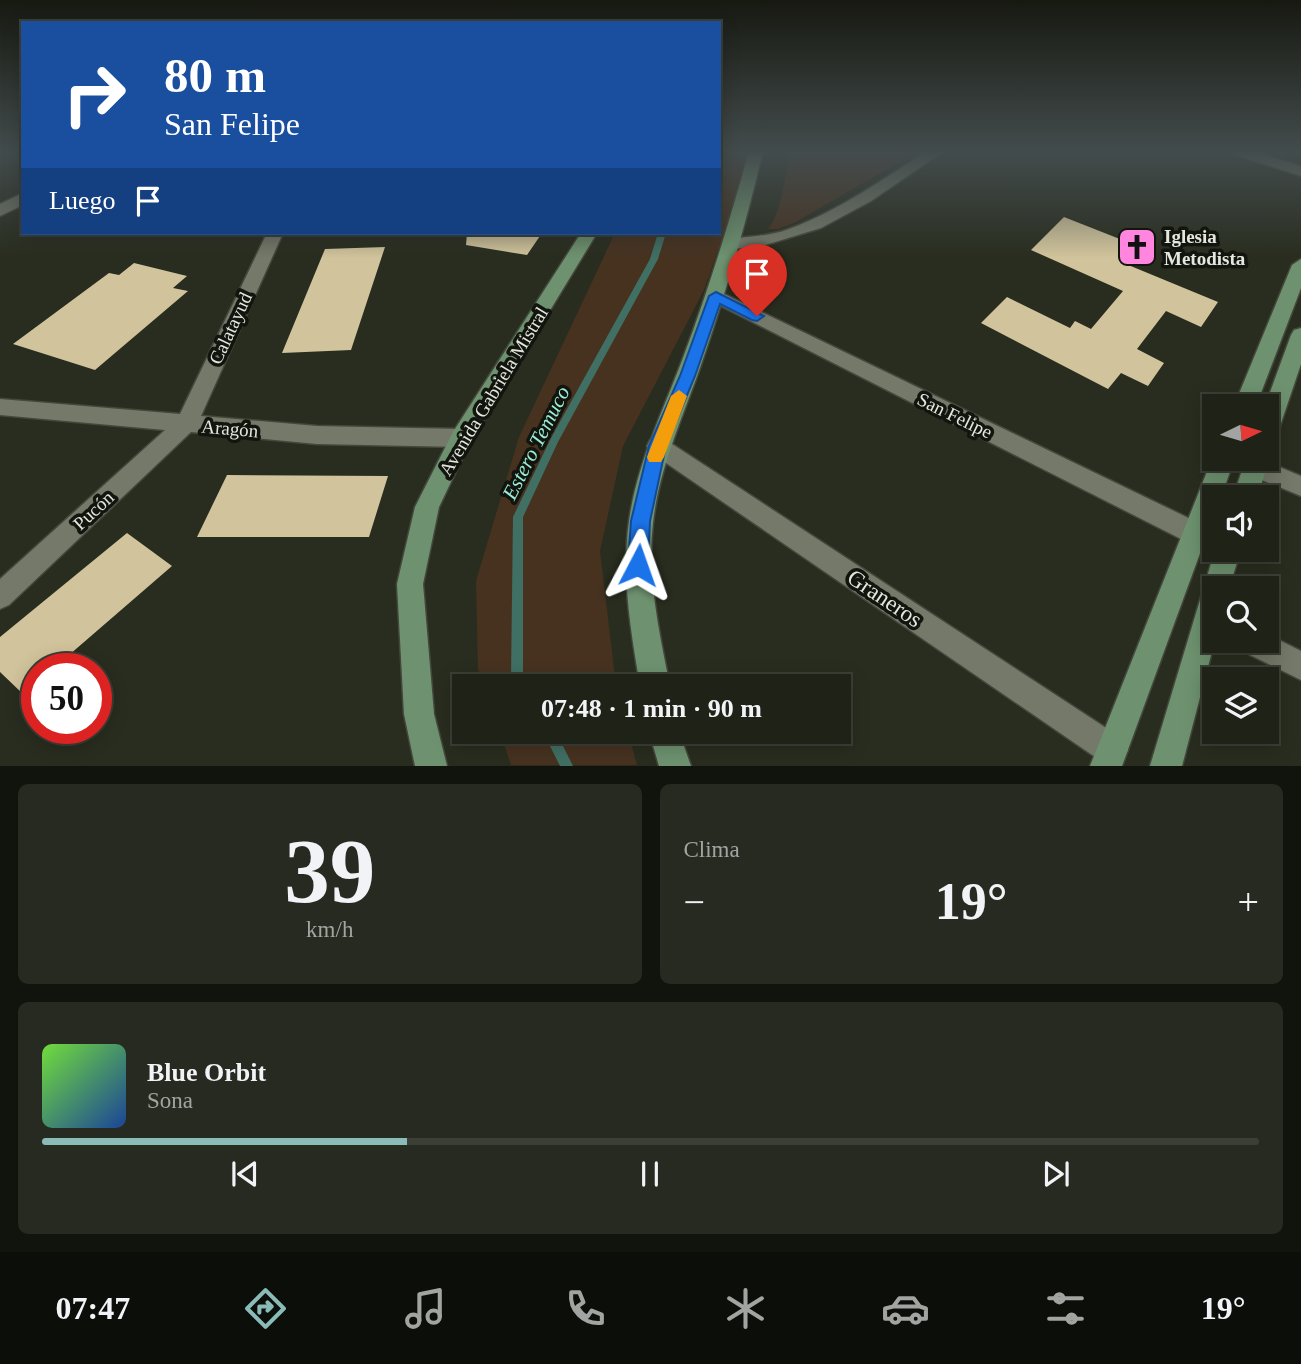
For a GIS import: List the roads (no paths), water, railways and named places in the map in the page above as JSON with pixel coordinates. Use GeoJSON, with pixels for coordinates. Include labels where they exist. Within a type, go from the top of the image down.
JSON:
{"type":"FeatureCollection","features":[{"type":"Feature","properties":{"kind":"main road"},"geometry":{"type":"LineString","coordinates":[[653,674],[638,565],[641,521],[658,446],[688,376],[716,296],[747,187]]}},
{"type":"Feature","properties":{"kind":"main road","name":"Avenida Gabriela Mistral"},"geometry":{"type":"LineString","coordinates":[[431,765],[419,714],[410,584],[427,507],[461,438],[588,235]]}},
{"type":"Feature","properties":{"kind":"main road"},"geometry":{"type":"LineString","coordinates":[[1250,394],[1301,265]]}},
{"type":"Feature","properties":{"kind":"main road"},"geometry":{"type":"LineString","coordinates":[[1279,398],[1301,335]]}},
{"type":"Feature","properties":{"kind":"main road"},"geometry":{"type":"LineString","coordinates":[[1109,758],[1219,471]]}},
{"type":"Feature","properties":{"kind":"main road"},"geometry":{"type":"LineString","coordinates":[[1166,765],[1202,642]]}},
{"type":"Feature","properties":{"kind":"main road"},"geometry":{"type":"LineString","coordinates":[[668,744],[675,765]]}},
{"type":"Feature","properties":{"kind":"street"},"geometry":{"type":"LineString","coordinates":[[733,244],[753,244],[788,237],[821,223],[879,187]]}},
{"type":"Feature","properties":{"kind":"street"},"geometry":{"type":"LineString","coordinates":[[0,211],[21,199]]}},
{"type":"Feature","properties":{"kind":"street","name":"Calatayud"},"geometry":{"type":"LineString","coordinates":[[186,424],[274,235]]}},
{"type":"Feature","properties":{"kind":"street","name":"San Felipe"},"geometry":{"type":"LineString","coordinates":[[716,296],[1194,533]]}},
{"type":"Feature","properties":{"kind":"street","name":"Aragón"},"geometry":{"type":"LineString","coordinates":[[0,407],[317,435],[461,438]]}},
{"type":"Feature","properties":{"kind":"street","name":"Pucón"},"geometry":{"type":"LineString","coordinates":[[0,596],[186,424]]}},
{"type":"Feature","properties":{"kind":"street","name":"Graneros"},"geometry":{"type":"LineString","coordinates":[[658,446],[1109,758]]}},
{"type":"Feature","properties":{"kind":"street"},"geometry":{"type":"LineString","coordinates":[[1272,471],[1301,486]]}},
{"type":"Feature","properties":{"kind":"street"},"geometry":{"type":"LineString","coordinates":[[1276,653],[1301,666]]}},
{"type":"Feature","properties":{"kind":"waterway","name":"Estero Temuco"},"geometry":{"type":"LineString","coordinates":[[517,674],[518,517],[554,441],[654,259],[661,235]]}},
{"type":"Feature","properties":{"kind":"waterway","name":"Estero Temuco"},"geometry":{"type":"LineString","coordinates":[[555,744],[567,766]]}},
{"type":"Feature","properties":{"kind":"place","name":"Iglesia Metodista"},"geometry":{"type":"Point","coordinates":[1137,247]}}]}
